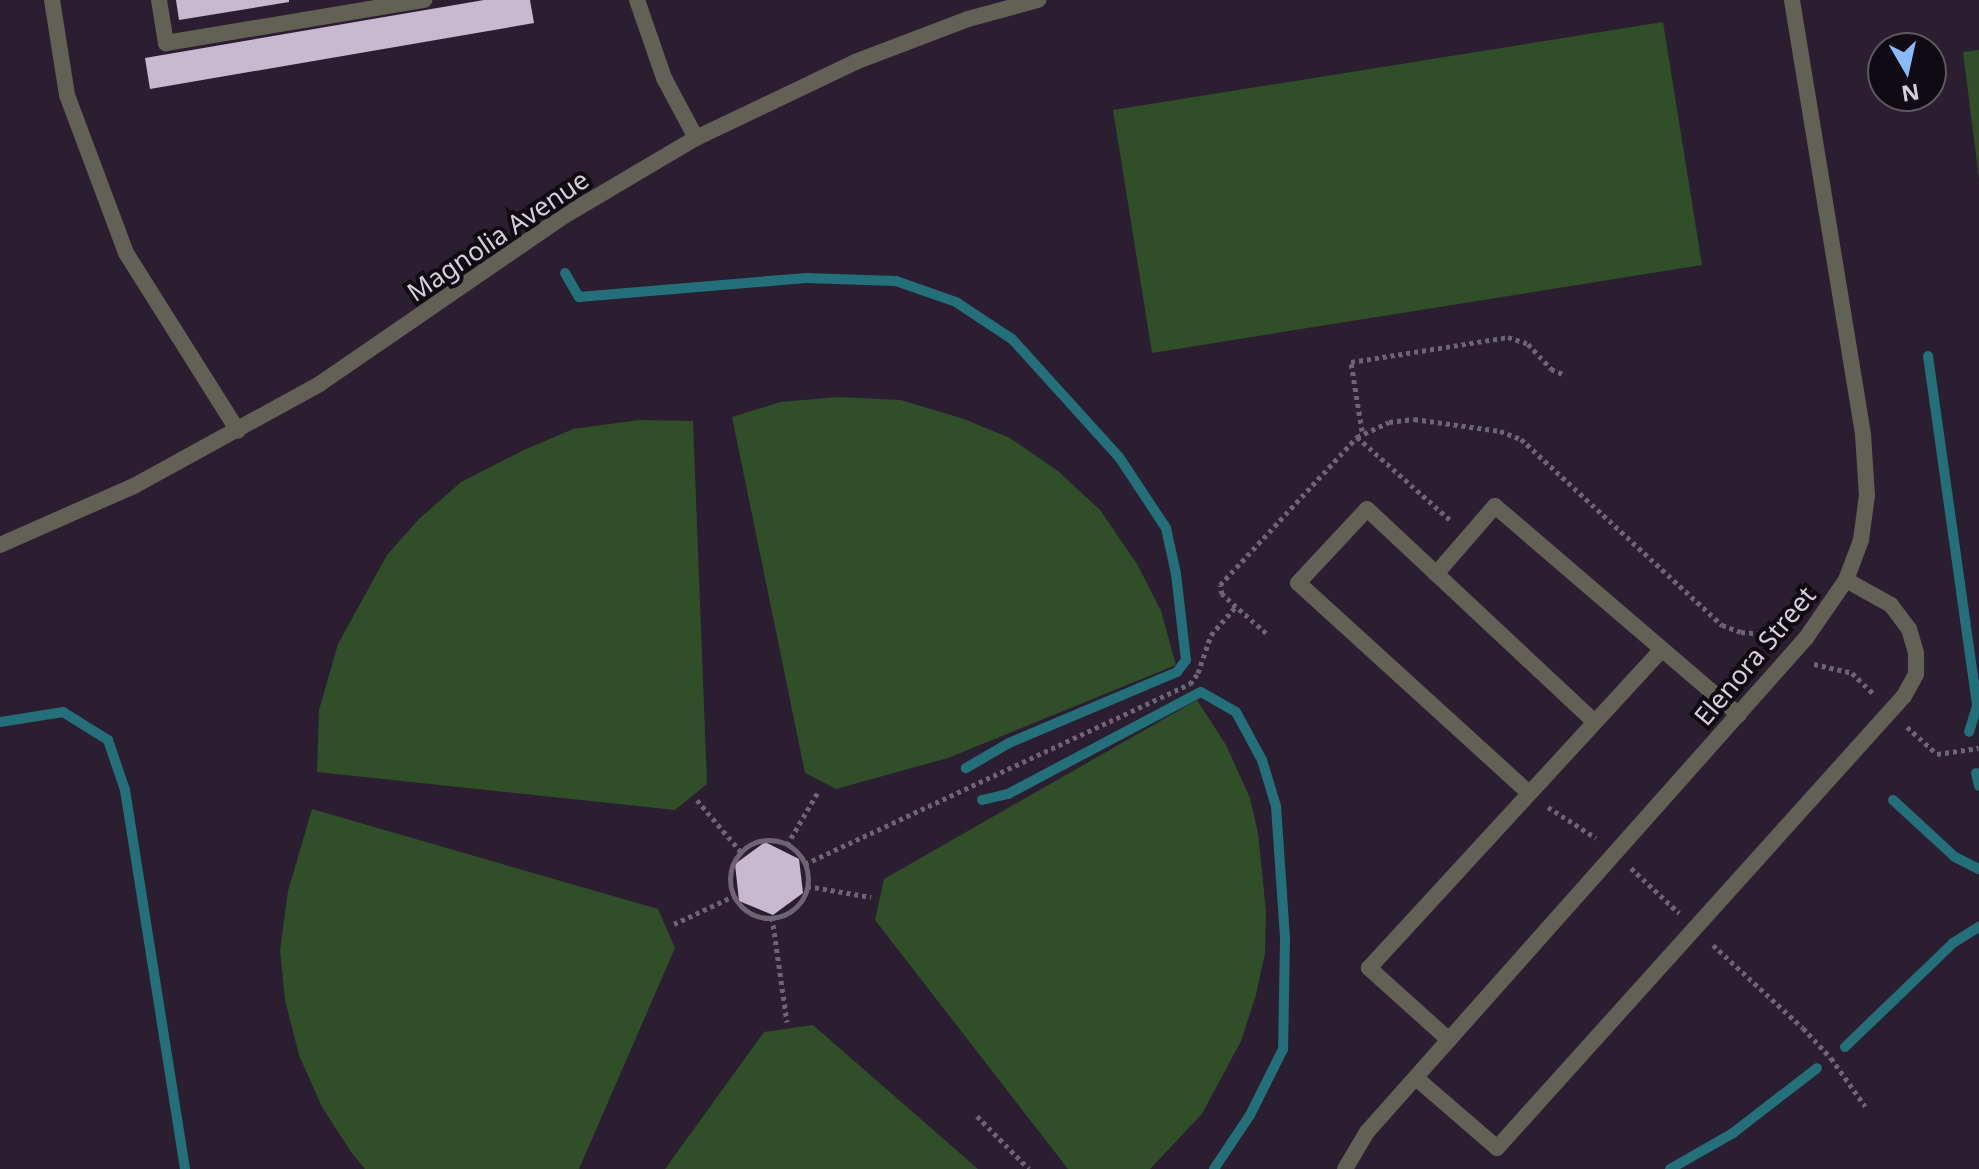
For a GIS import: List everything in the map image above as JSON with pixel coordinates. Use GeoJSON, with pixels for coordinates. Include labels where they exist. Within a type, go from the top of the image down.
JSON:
{"type":"FeatureCollection","features":[{"type":"Feature","properties":{"kind":"street"},"geometry":{"type":"LineString","coordinates":[[52,0],[67,95],[126,253],[238,431]]}},
{"type":"Feature","properties":{"kind":"street"},"geometry":{"type":"LineString","coordinates":[[159,0],[166,43],[424,0]]}},
{"type":"Feature","properties":{"kind":"street"},"geometry":{"type":"LineString","coordinates":[[637,0],[664,78],[696,138]]}},
{"type":"Feature","properties":{"kind":"street","name":"Magnolia Avenue"},"geometry":{"type":"LineString","coordinates":[[0,545],[134,486],[238,431],[385,342],[564,216],[696,138],[855,62],[968,19],[1038,0]]}},
{"type":"Feature","properties":{"kind":"street","name":"Elenora Street"},"geometry":{"type":"LineString","coordinates":[[1345,1169],[1367,1132],[1806,638],[1846,580],[1861,540],[1867,495],[1863,434],[1792,0]]}},
{"type":"Feature","properties":{"kind":"street"},"geometry":{"type":"LineString","coordinates":[[1436,574],[1495,506],[1739,715]]}},
{"type":"Feature","properties":{"kind":"street"},"geometry":{"type":"LineString","coordinates":[[1529,793],[1298,583],[1367,509],[1595,722]]}},
{"type":"Feature","properties":{"kind":"street"},"geometry":{"type":"LineString","coordinates":[[1416,1078],[1497,1148],[1904,696],[1916,674],[1916,653],[1909,629],[1891,605],[1846,580]]}},
{"type":"Feature","properties":{"kind":"street"},"geometry":{"type":"LineString","coordinates":[[1449,1040],[1369,968],[1662,649]]}},
{"type":"Feature","properties":{"kind":"path"},"geometry":{"type":"LineString","coordinates":[[1468,537],[1359,434],[1351,362],[1508,337],[1528,344],[1551,369],[1563,374]]}},
{"type":"Feature","properties":{"kind":"path"},"geometry":{"type":"LineString","coordinates":[[805,864],[1190,684],[1198,673],[1211,635],[1236,606]]}},
{"type":"Feature","properties":{"kind":"path"},"geometry":{"type":"LineString","coordinates":[[787,845],[818,792]]}},
{"type":"Feature","properties":{"kind":"path"},"geometry":{"type":"LineString","coordinates":[[697,800],[741,852]]}},
{"type":"Feature","properties":{"kind":"path"},"geometry":{"type":"LineString","coordinates":[[764,840],[787,845],[805,864],[807,886],[795,907],[772,917],[752,914],[734,896],[730,873],[741,852],[764,840]]}},
{"type":"Feature","properties":{"kind":"path"},"geometry":{"type":"LineString","coordinates":[[807,886],[871,897]]}},
{"type":"Feature","properties":{"kind":"path"},"geometry":{"type":"LineString","coordinates":[[674,924],[734,896]]}},
{"type":"Feature","properties":{"kind":"path"},"geometry":{"type":"LineString","coordinates":[[772,917],[787,1022]]}},
{"type":"Feature","properties":{"kind":"path"},"geometry":{"type":"LineString","coordinates":[[977,1116],[1029,1169]]}},
{"type":"Feature","properties":{"kind":"green space"},"geometry":{"type":"Polygon","coordinates":[[[1663,22],[1702,265],[1152,353],[1113,110],[1663,22]]]}},
{"type":"Feature","properties":{"kind":"green space"},"geometry":{"type":"Polygon","coordinates":[[[1979,50],[1979,179],[1963,52],[1979,50]]]}},
{"type":"Feature","properties":{"kind":"green space"},"geometry":{"type":"Polygon","coordinates":[[[838,397],[901,400],[964,419],[1010,438],[1058,471],[1100,510],[1137,564],[1161,611],[1176,665],[948,758],[836,789],[805,773],[732,417],[780,402],[838,397]]]}},
{"type":"Feature","properties":{"kind":"green space"},"geometry":{"type":"Polygon","coordinates":[[[639,420],[693,421],[707,784],[675,810],[317,772],[319,710],[338,644],[387,555],[419,519],[461,482],[524,450],[573,429],[639,420]]]}},
{"type":"Feature","properties":{"kind":"green space"},"geometry":{"type":"Polygon","coordinates":[[[1197,700],[1226,745],[1250,798],[1258,833],[1266,911],[1265,953],[1256,995],[1241,1041],[1202,1114],[1150,1169],[1068,1169],[875,920],[884,879],[1197,700]]]}},
{"type":"Feature","properties":{"kind":"green space"},"geometry":{"type":"Polygon","coordinates":[[[312,809],[658,909],[675,948],[579,1169],[365,1169],[351,1152],[322,1107],[299,1055],[285,1000],[280,950],[288,891],[312,809]]]}},
{"type":"Feature","properties":{"kind":"green space"},"geometry":{"type":"Polygon","coordinates":[[[813,1025],[978,1169],[665,1169],[764,1032],[813,1025]]]}},
{"type":"Feature","properties":{"kind":"building"},"geometry":{"type":"Polygon","coordinates":[[[176,0],[289,0],[289,2],[179,20],[176,0]]]}},
{"type":"Feature","properties":{"kind":"building"},"geometry":{"type":"Polygon","coordinates":[[[484,0],[530,0],[534,23],[150,89],[145,58],[484,0]]]}},
{"type":"Feature","properties":{"kind":"building"},"geometry":{"type":"Polygon","coordinates":[[[765,842],[799,859],[803,893],[773,915],[739,901],[735,864],[765,842]]]}},
{"type":"Feature","properties":{"kind":"waterway"},"geometry":{"type":"LineString","coordinates":[[565,273],[579,297],[806,278],[896,281],[956,302],[1012,339],[1119,457],[1166,528],[1176,574],[1186,660],[1177,672],[1009,743],[966,768]]}},
{"type":"Feature","properties":{"kind":"waterway"},"geometry":{"type":"LineString","coordinates":[[1928,356],[1977,706],[1969,732]]}},
{"type":"Feature","properties":{"kind":"waterway"},"geometry":{"type":"LineString","coordinates":[[982,800],[1008,794],[1201,692],[1236,712],[1262,760],[1276,806],[1285,939],[1283,1049],[1250,1115],[1214,1169]]}},
{"type":"Feature","properties":{"kind":"waterway"},"geometry":{"type":"LineString","coordinates":[[0,722],[63,712],[108,740],[125,790],[185,1169]]}},
{"type":"Feature","properties":{"kind":"waterway"},"geometry":{"type":"LineString","coordinates":[[1976,773],[1979,786]]}},
{"type":"Feature","properties":{"kind":"waterway"},"geometry":{"type":"LineString","coordinates":[[1893,800],[1955,857],[1979,869]]}},
{"type":"Feature","properties":{"kind":"waterway"},"geometry":{"type":"LineString","coordinates":[[1845,1047],[1953,943],[1979,927]]}},
{"type":"Feature","properties":{"kind":"waterway"},"geometry":{"type":"LineString","coordinates":[[1670,1169],[1733,1133],[1817,1068]]}}]}
